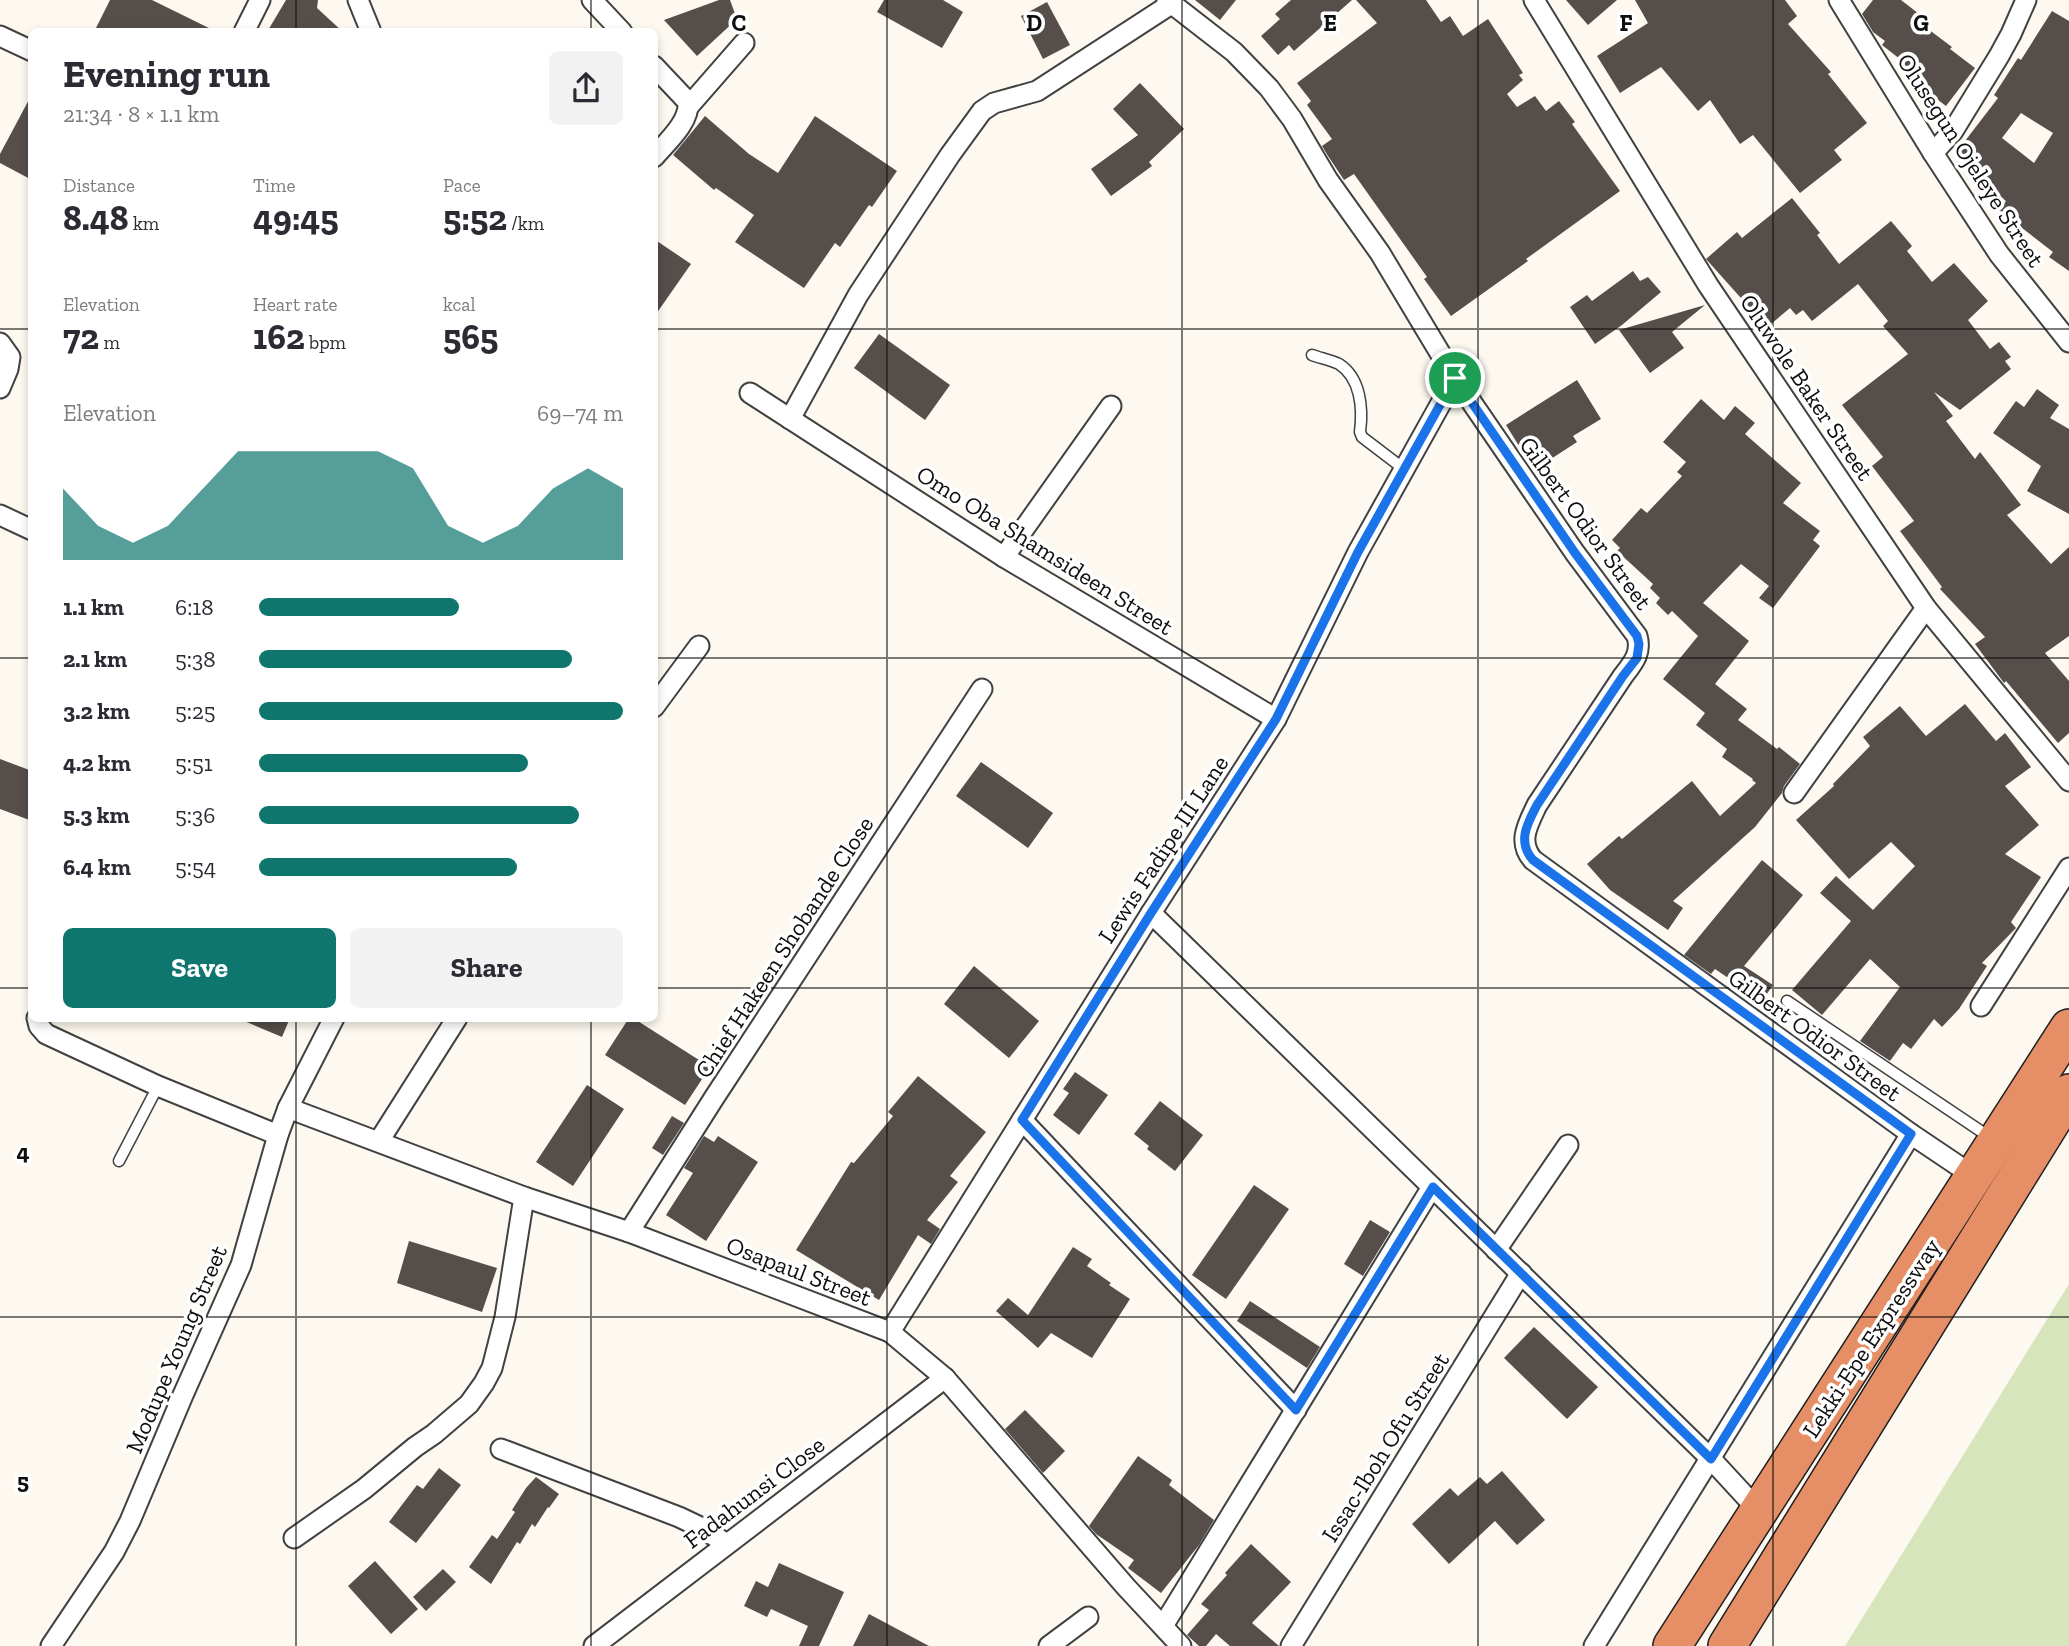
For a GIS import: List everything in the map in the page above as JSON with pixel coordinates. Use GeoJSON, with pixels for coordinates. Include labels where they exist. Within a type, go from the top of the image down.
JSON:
{"type":"FeatureCollection","features":[{"type":"Feature","properties":{"kind":"highway","name":"Lekki-Epe Expressway"},"geometry":{"type":"LineString","coordinates":[[1672,1646],[2069,1028]]}},
{"type":"Feature","properties":{"kind":"highway","name":"Lekki-Epe Expressway"},"geometry":{"type":"LineString","coordinates":[[1727,1646],[2069,1093]]}},
{"type":"Feature","properties":{"kind":"street"},"geometry":{"type":"LineString","coordinates":[[246,28],[260,0]]}},
{"type":"Feature","properties":{"kind":"street"},"geometry":{"type":"LineString","coordinates":[[358,0],[369,28]]}},
{"type":"Feature","properties":{"kind":"street"},"geometry":{"type":"LineString","coordinates":[[592,0],[618,28]]}},
{"type":"Feature","properties":{"kind":"street","name":"Oluwole Baker Street"},"geometry":{"type":"LineString","coordinates":[[1534,0],[1708,285],[1926,608],[2069,781]]}},
{"type":"Feature","properties":{"kind":"street","name":"Olusegun Ojeleye Street"},"geometry":{"type":"LineString","coordinates":[[1839,0],[1999,254],[2069,342]]}},
{"type":"Feature","properties":{"kind":"street"},"geometry":{"type":"LineString","coordinates":[[1933,153],[1953,131],[1992,68],[2011,34],[2025,0]]}},
{"type":"Feature","properties":{"kind":"street"},"geometry":{"type":"LineString","coordinates":[[790,419],[858,295],[982,111],[994,103],[1037,91],[1169,2]]}},
{"type":"Feature","properties":{"kind":"street","name":"Gilbert Odior Street"},"geometry":{"type":"LineString","coordinates":[[1169,2],[1234,52],[1269,89],[1292,119],[1328,180],[1380,253],[1455,378],[1575,553],[1632,628],[1639,644],[1637,658],[1537,805],[1524,838],[1527,854],[1911,1134],[1975,1177]]}},
{"type":"Feature","properties":{"kind":"street"},"geometry":{"type":"LineString","coordinates":[[0,36],[28,49]]}},
{"type":"Feature","properties":{"kind":"street"},"geometry":{"type":"LineString","coordinates":[[658,152],[683,121],[689,106],[744,43]]}},
{"type":"Feature","properties":{"kind":"street"},"geometry":{"type":"LineString","coordinates":[[658,70],[689,106]]}},
{"type":"Feature","properties":{"kind":"street"},"geometry":{"type":"LineString","coordinates":[[0,344],[10,357],[0,388]]}},
{"type":"Feature","properties":{"kind":"street","name":"Lewis Fadipe III Lane"},"geometry":{"type":"LineString","coordinates":[[890,1332],[1151,913],[1276,719],[1358,552],[1455,378]]}},
{"type":"Feature","properties":{"kind":"street","name":"Omo Oba Shamsideen Street"},"geometry":{"type":"LineString","coordinates":[[750,393],[1004,556],[1276,719]]}},
{"type":"Feature","properties":{"kind":"street"},"geometry":{"type":"LineString","coordinates":[[1004,556],[1111,405]]}},
{"type":"Feature","properties":{"kind":"street"},"geometry":{"type":"LineString","coordinates":[[0,515],[28,528]]}},
{"type":"Feature","properties":{"kind":"street"},"geometry":{"type":"LineString","coordinates":[[1794,793],[1926,608]]}},
{"type":"Feature","properties":{"kind":"street"},"geometry":{"type":"LineString","coordinates":[[658,702],[699,646]]}},
{"type":"Feature","properties":{"kind":"street","name":"Chief Hakeen Shobande Close"},"geometry":{"type":"LineString","coordinates":[[629,1232],[982,690]]}},
{"type":"Feature","properties":{"kind":"street"},"geometry":{"type":"LineString","coordinates":[[1981,1006],[2069,868]]}},
{"type":"Feature","properties":{"kind":"street"},"geometry":{"type":"LineString","coordinates":[[1151,913],[1711,1459],[1759,1511]]}},
{"type":"Feature","properties":{"kind":"street"},"geometry":{"type":"LineString","coordinates":[[38,1022],[46,1034],[158,1086],[278,1135]]}},
{"type":"Feature","properties":{"kind":"street","name":"Modupe Young Street"},"geometry":{"type":"LineString","coordinates":[[51,1646],[114,1552],[130,1521],[242,1265],[288,1108],[332,1022]]}},
{"type":"Feature","properties":{"kind":"street"},"geometry":{"type":"LineString","coordinates":[[379,1141],[454,1022]]}},
{"type":"Feature","properties":{"kind":"street","name":"Osapaul Street"},"geometry":{"type":"LineString","coordinates":[[288,1108],[524,1197],[629,1232],[890,1332],[945,1378],[1126,1587],[1181,1646]]}},
{"type":"Feature","properties":{"kind":"street"},"geometry":{"type":"LineString","coordinates":[[1022,1120],[1296,1410]]}},
{"type":"Feature","properties":{"kind":"street"},"geometry":{"type":"LineString","coordinates":[[1594,1646],[1911,1134]]}},
{"type":"Feature","properties":{"kind":"street"},"geometry":{"type":"LineString","coordinates":[[1496,1250],[1568,1145]]}},
{"type":"Feature","properties":{"kind":"street"},"geometry":{"type":"LineString","coordinates":[[1163,1626],[1433,1187]]}},
{"type":"Feature","properties":{"kind":"street"},"geometry":{"type":"LineString","coordinates":[[294,1538],[364,1489],[434,1434],[468,1404],[484,1383],[492,1368],[505,1317],[524,1197]]}},
{"type":"Feature","properties":{"kind":"street","name":"Issac-Iboh Ofu Street"},"geometry":{"type":"LineString","coordinates":[[1292,1646],[1521,1273]]}},
{"type":"Feature","properties":{"kind":"street","name":"Fadahunsi Close"},"geometry":{"type":"LineString","coordinates":[[594,1646],[945,1378]]}},
{"type":"Feature","properties":{"kind":"street"},"geometry":{"type":"LineString","coordinates":[[501,1449],[679,1517],[727,1544]]}},
{"type":"Feature","properties":{"kind":"street"},"geometry":{"type":"LineString","coordinates":[[1049,1646],[1088,1616]]}},
{"type":"Feature","properties":{"kind":"lane"},"geometry":{"type":"LineString","coordinates":[[1312,355],[1338,363],[1345,370],[1360,395],[1362,437],[1404,469]]}},
{"type":"Feature","properties":{"kind":"lane"},"geometry":{"type":"LineString","coordinates":[[1787,1001],[1997,1142]]}},
{"type":"Feature","properties":{"kind":"lane"},"geometry":{"type":"LineString","coordinates":[[119,1161],[158,1086]]}},
{"type":"Feature","properties":{"kind":"green space"},"geometry":{"type":"Polygon","coordinates":[[[2069,1284],[2069,1646],[1845,1646],[2069,1284]]]}},
{"type":"Feature","properties":{"kind":"building"},"geometry":{"type":"Polygon","coordinates":[[[110,0],[152,0],[209,28],[96,28],[110,0]]]}},
{"type":"Feature","properties":{"kind":"building"},"geometry":{"type":"Polygon","coordinates":[[[286,0],[318,0],[317,8],[339,28],[269,28],[286,0]]]}},
{"type":"Feature","properties":{"kind":"building"},"geometry":{"type":"Polygon","coordinates":[[[719,0],[730,0],[737,19],[697,56],[664,20],[719,0]]]}},
{"type":"Feature","properties":{"kind":"building"},"geometry":{"type":"Polygon","coordinates":[[[884,0],[943,0],[963,12],[942,48],[877,12],[884,0]]]}},
{"type":"Feature","properties":{"kind":"building"},"geometry":{"type":"Polygon","coordinates":[[[1195,0],[1236,0],[1220,20],[1195,0]]]}},
{"type":"Feature","properties":{"kind":"building"},"geometry":{"type":"Polygon","coordinates":[[[1291,0],[1352,0],[1294,51],[1289,45],[1278,55],[1261,36],[1280,19],[1275,14],[1291,0]]]}},
{"type":"Feature","properties":{"kind":"building"},"geometry":{"type":"Polygon","coordinates":[[[1356,0],[1426,0],[1441,22],[1450,16],[1463,36],[1488,19],[1523,73],[1519,75],[1523,80],[1507,94],[1517,107],[1535,96],[1546,111],[1559,101],[1575,122],[1572,124],[1620,191],[1451,316],[1424,279],[1427,277],[1354,174],[1344,180],[1328,156],[1322,146],[1332,139],[1307,105],[1311,101],[1297,83],[1377,23],[1356,0]]]}},
{"type":"Feature","properties":{"kind":"building"},"geometry":{"type":"Polygon","coordinates":[[[1566,0],[1617,0],[1588,25],[1566,0]]]}},
{"type":"Feature","properties":{"kind":"building"},"geometry":{"type":"Polygon","coordinates":[[[1635,0],[1785,0],[1797,16],[1788,24],[1831,72],[1828,74],[1867,123],[1834,150],[1842,160],[1800,193],[1753,135],[1740,144],[1710,100],[1698,111],[1661,67],[1620,93],[1597,56],[1648,23],[1635,0]]]}},
{"type":"Feature","properties":{"kind":"building"},"geometry":{"type":"Polygon","coordinates":[[[1873,0],[1901,0],[1932,24],[1928,29],[1975,68],[1946,106],[1925,90],[1927,87],[1901,68],[1905,63],[1882,45],[1885,41],[1873,32],[1862,14],[1873,0]]]}},
{"type":"Feature","properties":{"kind":"building"},"geometry":{"type":"Polygon","coordinates":[[[1047,2],[1070,45],[1043,59],[1021,16],[1047,2]]]}},
{"type":"Feature","properties":{"kind":"building"},"geometry":{"type":"Polygon","coordinates":[[[2052,11],[2069,21],[2069,271],[2049,257],[2053,252],[1999,210],[2006,201],[1978,180],[1982,175],[1955,154],[1998,98],[1994,95],[2018,58],[2021,60],[2052,11]],[[2021,113],[2002,138],[2034,163],[2053,133],[2021,113]]]}},
{"type":"Feature","properties":{"kind":"building"},"geometry":{"type":"Polygon","coordinates":[[[1140,83],[1184,129],[1149,162],[1152,166],[1111,196],[1091,169],[1138,135],[1113,109],[1140,83]]]}},
{"type":"Feature","properties":{"kind":"building"},"geometry":{"type":"Polygon","coordinates":[[[28,102],[28,178],[0,163],[0,154],[28,102]]]}},
{"type":"Feature","properties":{"kind":"building"},"geometry":{"type":"Polygon","coordinates":[[[705,116],[749,154],[778,173],[815,116],[897,171],[840,247],[835,243],[804,288],[735,242],[754,215],[716,188],[714,190],[673,155],[705,116]]]}},
{"type":"Feature","properties":{"kind":"building"},"geometry":{"type":"Polygon","coordinates":[[[1792,198],[1820,233],[1817,235],[1839,264],[1891,221],[1912,246],[1907,251],[1932,282],[1954,263],[1988,301],[1968,320],[1990,349],[1999,342],[2011,357],[2005,361],[2011,369],[1960,410],[1934,392],[1953,416],[1946,421],[1975,459],[1980,452],[2021,505],[2007,515],[2051,564],[2069,547],[2069,636],[2045,653],[2069,681],[2069,733],[2058,743],[2006,681],[2004,683],[1975,644],[1985,637],[1940,589],[1942,587],[1900,531],[1914,521],[1872,466],[1883,457],[1842,405],[1908,354],[1883,326],[1888,321],[1858,284],[1812,321],[1803,310],[1796,315],[1790,308],[1765,329],[1706,259],[1737,232],[1742,238],[1792,198]]]}},
{"type":"Feature","properties":{"kind":"building"},"geometry":{"type":"Polygon","coordinates":[[[658,242],[691,264],[658,311],[658,242]]]}},
{"type":"Feature","properties":{"kind":"building"},"geometry":{"type":"Polygon","coordinates":[[[1633,271],[1640,281],[1648,277],[1661,292],[1595,344],[1570,307],[1587,295],[1592,301],[1633,271]]]}},
{"type":"Feature","properties":{"kind":"building"},"geometry":{"type":"Polygon","coordinates":[[[1705,305],[1672,332],[1684,348],[1650,373],[1619,330],[1705,305]]]}},
{"type":"Feature","properties":{"kind":"building"},"geometry":{"type":"Polygon","coordinates":[[[879,334],[950,385],[925,420],[854,368],[879,334]]]}},
{"type":"Feature","properties":{"kind":"building"},"geometry":{"type":"Polygon","coordinates":[[[1577,380],[1601,419],[1573,436],[1577,442],[1534,470],[1506,425],[1577,380]]]}},
{"type":"Feature","properties":{"kind":"building"},"geometry":{"type":"Polygon","coordinates":[[[2037,389],[2059,405],[2050,418],[2069,429],[2069,514],[2027,491],[2041,466],[1993,433],[2016,401],[2024,407],[2037,389]]]}},
{"type":"Feature","properties":{"kind":"building"},"geometry":{"type":"Polygon","coordinates":[[[1701,399],[1724,420],[1735,406],[1755,423],[1745,434],[1801,483],[1783,503],[1820,531],[1813,540],[1820,546],[1773,608],[1759,598],[1769,586],[1741,564],[1703,603],[1749,641],[1715,684],[1747,709],[1738,720],[1800,764],[1782,793],[1755,827],[1673,901],[1683,908],[1668,930],[1610,890],[1587,864],[1619,836],[1622,839],[1692,781],[1720,816],[1756,783],[1722,757],[1727,749],[1696,725],[1705,713],[1663,679],[1698,636],[1672,611],[1668,615],[1656,603],[1660,598],[1650,588],[1653,584],[1617,551],[1620,548],[1612,540],[1641,508],[1647,513],[1682,476],[1677,472],[1686,462],[1663,442],[1701,399]]]}},
{"type":"Feature","properties":{"kind":"building"},"geometry":{"type":"Polygon","coordinates":[[[1965,704],[1996,741],[2005,733],[2031,767],[2005,786],[2039,825],[2005,854],[2041,877],[2011,922],[2016,928],[1982,963],[1987,966],[1959,1009],[1942,1027],[1934,1019],[1911,1049],[1903,1043],[1890,1061],[1860,1041],[1900,987],[1870,959],[1822,1015],[1792,990],[1851,921],[1820,893],[1836,876],[1873,910],[1915,866],[1891,842],[1849,879],[1796,820],[1834,786],[1870,746],[1863,737],[1900,706],[1926,736],[1965,704]]]}},
{"type":"Feature","properties":{"kind":"building"},"geometry":{"type":"Polygon","coordinates":[[[0,759],[28,770],[28,820],[0,809],[0,759]]]}},
{"type":"Feature","properties":{"kind":"building"},"geometry":{"type":"Polygon","coordinates":[[[981,762],[1053,813],[1028,848],[956,796],[981,762]]]}},
{"type":"Feature","properties":{"kind":"building"},"geometry":{"type":"Polygon","coordinates":[[[1762,860],[1803,895],[1744,966],[1773,985],[1762,1001],[1715,969],[1711,974],[1684,955],[1762,860]]]}},
{"type":"Feature","properties":{"kind":"building"},"geometry":{"type":"Polygon","coordinates":[[[974,966],[1039,1021],[1009,1058],[944,1004],[974,966]]]}},
{"type":"Feature","properties":{"kind":"building"},"geometry":{"type":"Polygon","coordinates":[[[246,1022],[288,1022],[282,1037],[246,1022]]]}},
{"type":"Feature","properties":{"kind":"building"},"geometry":{"type":"Polygon","coordinates":[[[626,1022],[639,1022],[710,1067],[685,1105],[605,1055],[626,1022]]]}},
{"type":"Feature","properties":{"kind":"building"},"geometry":{"type":"Polygon","coordinates":[[[1075,1072],[1108,1095],[1079,1135],[1053,1115],[1069,1093],[1063,1089],[1075,1072]]]}},
{"type":"Feature","properties":{"kind":"building"},"geometry":{"type":"Polygon","coordinates":[[[918,1076],[986,1132],[950,1176],[958,1182],[927,1220],[940,1229],[931,1244],[918,1235],[879,1300],[796,1250],[851,1162],[854,1163],[893,1116],[888,1112],[918,1076]]]}},
{"type":"Feature","properties":{"kind":"building"},"geometry":{"type":"Polygon","coordinates":[[[587,1085],[624,1109],[573,1186],[536,1162],[587,1085]]]}},
{"type":"Feature","properties":{"kind":"building"},"geometry":{"type":"Polygon","coordinates":[[[1160,1101],[1203,1135],[1175,1171],[1147,1149],[1149,1146],[1134,1134],[1160,1101]]]}},
{"type":"Feature","properties":{"kind":"building"},"geometry":{"type":"Polygon","coordinates":[[[672,1116],[684,1123],[663,1155],[652,1148],[672,1116]]]}},
{"type":"Feature","properties":{"kind":"building"},"geometry":{"type":"Polygon","coordinates":[[[704,1136],[714,1142],[718,1136],[758,1162],[706,1241],[666,1215],[693,1173],[684,1168],[704,1136]]]}},
{"type":"Feature","properties":{"kind":"building"},"geometry":{"type":"Polygon","coordinates":[[[1254,1185],[1289,1209],[1226,1299],[1192,1275],[1254,1185]]]}},
{"type":"Feature","properties":{"kind":"building"},"geometry":{"type":"Polygon","coordinates":[[[1370,1220],[1390,1232],[1363,1276],[1344,1264],[1370,1220]]]}},
{"type":"Feature","properties":{"kind":"building"},"geometry":{"type":"Polygon","coordinates":[[[409,1241],[497,1268],[482,1312],[397,1283],[409,1241]]]}},
{"type":"Feature","properties":{"kind":"building"},"geometry":{"type":"Polygon","coordinates":[[[1073,1247],[1092,1259],[1087,1266],[1130,1299],[1092,1358],[1051,1333],[1038,1348],[996,1311],[1008,1298],[1028,1315],[1073,1247]]]}},
{"type":"Feature","properties":{"kind":"building"},"geometry":{"type":"Polygon","coordinates":[[[1250,1301],[1320,1347],[1307,1368],[1237,1321],[1250,1301]]]}},
{"type":"Feature","properties":{"kind":"building"},"geometry":{"type":"Polygon","coordinates":[[[1534,1327],[1598,1387],[1567,1419],[1504,1358],[1534,1327]]]}},
{"type":"Feature","properties":{"kind":"building"},"geometry":{"type":"Polygon","coordinates":[[[1025,1410],[1065,1451],[1043,1473],[1005,1429],[1025,1410]]]}},
{"type":"Feature","properties":{"kind":"building"},"geometry":{"type":"Polygon","coordinates":[[[1138,1456],[1172,1480],[1169,1485],[1214,1520],[1199,1545],[1161,1593],[1128,1568],[1134,1560],[1096,1534],[1089,1526],[1138,1456]]]}},
{"type":"Feature","properties":{"kind":"building"},"geometry":{"type":"Polygon","coordinates":[[[439,1468],[461,1485],[416,1543],[389,1522],[417,1485],[423,1489],[439,1468]]]}},
{"type":"Feature","properties":{"kind":"building"},"geometry":{"type":"Polygon","coordinates":[[[1502,1471],[1545,1520],[1517,1545],[1495,1521],[1449,1564],[1412,1524],[1450,1488],[1458,1496],[1480,1477],[1487,1484],[1502,1471]]]}},
{"type":"Feature","properties":{"kind":"building"},"geometry":{"type":"Polygon","coordinates":[[[536,1477],[559,1494],[535,1527],[532,1524],[520,1544],[517,1542],[491,1584],[469,1567],[492,1535],[497,1539],[515,1512],[512,1510],[536,1477]]]}},
{"type":"Feature","properties":{"kind":"building"},"geometry":{"type":"Polygon","coordinates":[[[1251,1544],[1291,1582],[1252,1623],[1279,1646],[1230,1646],[1216,1634],[1206,1646],[1199,1646],[1187,1635],[1209,1610],[1201,1604],[1251,1544]]]}},
{"type":"Feature","properties":{"kind":"building"},"geometry":{"type":"Polygon","coordinates":[[[375,1561],[418,1609],[391,1634],[348,1586],[375,1561]]]}},
{"type":"Feature","properties":{"kind":"building"},"geometry":{"type":"Polygon","coordinates":[[[779,1563],[844,1592],[819,1646],[799,1646],[808,1626],[771,1609],[767,1617],[744,1606],[756,1581],[768,1587],[779,1563]]]}},
{"type":"Feature","properties":{"kind":"building"},"geometry":{"type":"Polygon","coordinates":[[[443,1569],[456,1582],[426,1611],[413,1597],[443,1569]]]}},
{"type":"Feature","properties":{"kind":"building"},"geometry":{"type":"Polygon","coordinates":[[[869,1614],[929,1646],[853,1646],[869,1614]]]}},
{"type":"Feature","properties":{"kind":"route"},"geometry":{"type":"LineString","coordinates":[[1455,378],[1575,553],[1632,628],[1639,644],[1637,658],[1537,805],[1524,838],[1527,854],[1911,1134],[1711,1459],[1433,1187],[1296,1410],[1022,1120],[1276,719],[1358,552],[1455,378]]}}]}
